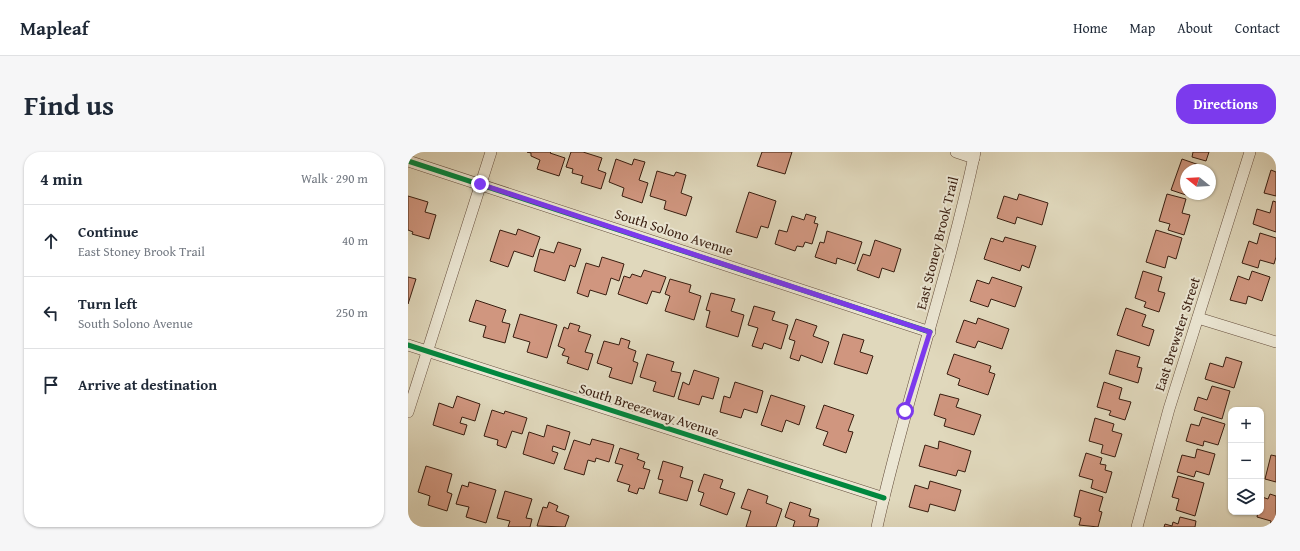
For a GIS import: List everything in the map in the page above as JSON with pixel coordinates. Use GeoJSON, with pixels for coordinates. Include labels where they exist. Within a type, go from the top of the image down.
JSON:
{"type":"FeatureCollection","features":[{"type":"Feature","properties":{"kind":"street"},"geometry":{"type":"LineString","coordinates":[[408,412],[491,152]]}},
{"type":"Feature","properties":{"kind":"street"},"geometry":{"type":"LineString","coordinates":[[956,152],[975,155]]}},
{"type":"Feature","properties":{"kind":"street","name":"East Brewster Street"},"geometry":{"type":"LineString","coordinates":[[1137,527],[1161,436],[1250,152]]}},
{"type":"Feature","properties":{"kind":"street","name":"East Stoney Brook Trail"},"geometry":{"type":"LineString","coordinates":[[877,527],[905,411],[930,332],[975,155]]}},
{"type":"Feature","properties":{"kind":"street","name":"South Solono Avenue"},"geometry":{"type":"LineString","coordinates":[[408,161],[930,332]]}},
{"type":"Feature","properties":{"kind":"street"},"geometry":{"type":"LineString","coordinates":[[1198,318],[1276,342]]}},
{"type":"Feature","properties":{"kind":"street","name":"South Breezeway Avenue"},"geometry":{"type":"LineString","coordinates":[[408,345],[884,498]]}},
{"type":"Feature","properties":{"kind":"building"},"geometry":{"type":"Polygon","coordinates":[[[527,152],[551,152],[550,153],[565,158],[559,176],[537,169],[540,160],[531,156],[531,153],[527,152]]]}},
{"type":"Feature","properties":{"kind":"building"},"geometry":{"type":"Polygon","coordinates":[[[571,152],[583,152],[602,158],[598,170],[606,173],[601,189],[581,183],[583,176],[572,173],[573,169],[566,167],[571,152]]]}},
{"type":"Feature","properties":{"kind":"building"},"geometry":{"type":"Polygon","coordinates":[[[762,152],[792,152],[785,174],[757,166],[762,152]]]}},
{"type":"Feature","properties":{"kind":"building"},"geometry":{"type":"Polygon","coordinates":[[[1193,152],[1209,152],[1206,161],[1192,157],[1193,152]]]}},
{"type":"Feature","properties":{"kind":"building"},"geometry":{"type":"Polygon","coordinates":[[[616,159],[632,165],[634,159],[645,162],[639,180],[648,183],[642,203],[622,196],[624,188],[609,182],[616,159]]]}},
{"type":"Feature","properties":{"kind":"building"},"geometry":{"type":"Polygon","coordinates":[[[1182,159],[1196,164],[1180,164],[1182,159]]]}},
{"type":"Feature","properties":{"kind":"building"},"geometry":{"type":"Polygon","coordinates":[[[1180,165],[1180,193],[1171,190],[1180,165]]]}},
{"type":"Feature","properties":{"kind":"building"},"geometry":{"type":"Polygon","coordinates":[[[1271,170],[1276,172],[1276,196],[1264,193],[1271,170]]]}},
{"type":"Feature","properties":{"kind":"building"},"geometry":{"type":"Polygon","coordinates":[[[657,171],[674,176],[676,172],[686,175],[681,193],[692,197],[686,216],[664,209],[666,201],[650,196],[657,171]]]}},
{"type":"Feature","properties":{"kind":"building"},"geometry":{"type":"Polygon","coordinates":[[[749,192],[776,201],[768,228],[761,226],[757,238],[736,232],[749,192]]]}},
{"type":"Feature","properties":{"kind":"building"},"geometry":{"type":"Polygon","coordinates":[[[1019,194],[1048,203],[1042,225],[1017,217],[1015,224],[997,218],[1004,196],[1017,200],[1019,194]]]}},
{"type":"Feature","properties":{"kind":"building"},"geometry":{"type":"Polygon","coordinates":[[[1167,194],[1180,197],[1180,200],[1186,200],[1182,213],[1190,215],[1184,235],[1168,230],[1170,224],[1159,221],[1167,194]]]}},
{"type":"Feature","properties":{"kind":"building"},"geometry":{"type":"Polygon","coordinates":[[[408,196],[428,202],[425,212],[436,215],[429,239],[412,234],[413,232],[408,230],[408,196]]]}},
{"type":"Feature","properties":{"kind":"building"},"geometry":{"type":"Polygon","coordinates":[[[1273,201],[1276,202],[1276,232],[1253,224],[1257,209],[1270,213],[1273,201]]]}},
{"type":"Feature","properties":{"kind":"building"},"geometry":{"type":"Polygon","coordinates":[[[806,214],[816,217],[814,223],[818,224],[812,244],[805,242],[803,247],[797,246],[795,251],[775,244],[779,230],[787,232],[792,216],[804,220],[806,214]]]}},
{"type":"Feature","properties":{"kind":"building"},"geometry":{"type":"Polygon","coordinates":[[[518,229],[540,237],[533,257],[514,251],[508,267],[490,261],[500,230],[516,235],[518,229]]]}},
{"type":"Feature","properties":{"kind":"building"},"geometry":{"type":"Polygon","coordinates":[[[1156,230],[1182,238],[1176,259],[1168,256],[1165,268],[1146,262],[1156,230]]]}},
{"type":"Feature","properties":{"kind":"building"},"geometry":{"type":"Polygon","coordinates":[[[827,231],[862,242],[855,264],[837,258],[836,264],[815,257],[820,242],[824,243],[827,231]]]}},
{"type":"Feature","properties":{"kind":"building"},"geometry":{"type":"Polygon","coordinates":[[[1260,233],[1276,238],[1276,257],[1274,264],[1260,260],[1258,268],[1242,263],[1249,241],[1257,244],[1260,233]]]}},
{"type":"Feature","properties":{"kind":"building"},"geometry":{"type":"Polygon","coordinates":[[[1005,237],[1036,246],[1029,268],[1022,265],[1020,271],[984,259],[991,238],[1003,242],[1005,237]]]}},
{"type":"Feature","properties":{"kind":"building"},"geometry":{"type":"Polygon","coordinates":[[[875,240],[901,249],[894,272],[882,268],[879,278],[857,270],[863,254],[870,256],[875,240]]]}},
{"type":"Feature","properties":{"kind":"building"},"geometry":{"type":"Polygon","coordinates":[[[558,242],[581,249],[575,267],[570,265],[565,281],[534,271],[540,249],[554,253],[558,242]]]}},
{"type":"Feature","properties":{"kind":"building"},"geometry":{"type":"Polygon","coordinates":[[[602,257],[624,264],[619,281],[611,278],[606,295],[590,290],[588,297],[577,293],[586,263],[599,267],[602,257]]]}},
{"type":"Feature","properties":{"kind":"building"},"geometry":{"type":"Polygon","coordinates":[[[644,270],[666,277],[660,293],[652,291],[647,304],[618,294],[624,276],[630,278],[632,274],[641,277],[644,270]]]}},
{"type":"Feature","properties":{"kind":"building"},"geometry":{"type":"Polygon","coordinates":[[[1143,271],[1162,277],[1158,291],[1165,293],[1159,312],[1144,307],[1146,302],[1135,298],[1143,271]]]}},
{"type":"Feature","properties":{"kind":"building"},"geometry":{"type":"Polygon","coordinates":[[[1252,271],[1270,277],[1262,301],[1248,296],[1246,304],[1230,300],[1238,276],[1249,280],[1252,271]]]}},
{"type":"Feature","properties":{"kind":"building"},"geometry":{"type":"Polygon","coordinates":[[[408,277],[416,279],[408,304],[408,277]]]}},
{"type":"Feature","properties":{"kind":"building"},"geometry":{"type":"Polygon","coordinates":[[[992,277],[1022,287],[1015,307],[991,299],[988,307],[970,301],[977,280],[989,284],[992,277]]]}},
{"type":"Feature","properties":{"kind":"building"},"geometry":{"type":"Polygon","coordinates":[[[670,279],[691,285],[689,292],[701,296],[694,320],[665,311],[670,296],[665,294],[670,279]]]}},
{"type":"Feature","properties":{"kind":"building"},"geometry":{"type":"Polygon","coordinates":[[[711,293],[735,299],[731,311],[744,315],[738,337],[706,327],[710,311],[706,310],[711,293]]]}},
{"type":"Feature","properties":{"kind":"building"},"geometry":{"type":"Polygon","coordinates":[[[476,300],[506,310],[502,322],[510,324],[505,343],[483,337],[486,326],[469,321],[476,300]]]}},
{"type":"Feature","properties":{"kind":"building"},"geometry":{"type":"Polygon","coordinates":[[[754,306],[775,312],[772,320],[788,325],[781,349],[764,343],[762,349],[752,346],[758,328],[748,325],[754,306]]]}},
{"type":"Feature","properties":{"kind":"building"},"geometry":{"type":"Polygon","coordinates":[[[1126,308],[1146,315],[1142,326],[1154,330],[1149,346],[1117,335],[1126,308]]]}},
{"type":"Feature","properties":{"kind":"building"},"geometry":{"type":"Polygon","coordinates":[[[520,314],[557,325],[547,358],[527,352],[530,342],[513,337],[520,314]]]}},
{"type":"Feature","properties":{"kind":"building"},"geometry":{"type":"Polygon","coordinates":[[[978,318],[1009,329],[1002,349],[978,341],[975,348],[956,342],[964,320],[976,324],[978,318]]]}},
{"type":"Feature","properties":{"kind":"building"},"geometry":{"type":"Polygon","coordinates":[[[796,319],[817,326],[813,336],[829,342],[822,363],[801,355],[799,361],[790,358],[795,341],[789,339],[796,319]]]}},
{"type":"Feature","properties":{"kind":"building"},"geometry":{"type":"Polygon","coordinates":[[[570,323],[580,326],[578,331],[591,335],[585,352],[593,354],[588,370],[567,363],[569,357],[562,355],[565,349],[558,346],[564,327],[568,329],[570,323]]]}},
{"type":"Feature","properties":{"kind":"building"},"geometry":{"type":"Polygon","coordinates":[[[843,334],[864,340],[860,352],[873,356],[867,374],[834,364],[843,334]]]}},
{"type":"Feature","properties":{"kind":"building"},"geometry":{"type":"Polygon","coordinates":[[[621,338],[630,341],[628,348],[636,351],[633,361],[638,363],[632,384],[609,377],[612,368],[597,363],[604,341],[619,345],[621,338]]]}},
{"type":"Feature","properties":{"kind":"building"},"geometry":{"type":"Polygon","coordinates":[[[1116,350],[1140,357],[1137,367],[1142,368],[1138,383],[1109,374],[1116,350]]]}},
{"type":"Feature","properties":{"kind":"building"},"geometry":{"type":"Polygon","coordinates":[[[647,354],[674,362],[671,371],[681,373],[674,397],[653,391],[656,382],[640,377],[647,354]]]}},
{"type":"Feature","properties":{"kind":"building"},"geometry":{"type":"Polygon","coordinates":[[[954,354],[991,366],[989,372],[995,374],[988,395],[958,385],[960,379],[947,374],[954,354]]]}},
{"type":"Feature","properties":{"kind":"building"},"geometry":{"type":"Polygon","coordinates":[[[1226,357],[1242,362],[1234,388],[1205,379],[1210,363],[1223,367],[1226,357]]]}},
{"type":"Feature","properties":{"kind":"building"},"geometry":{"type":"Polygon","coordinates":[[[694,370],[719,378],[713,399],[702,396],[699,405],[678,399],[683,382],[689,385],[694,370]]]}},
{"type":"Feature","properties":{"kind":"building"},"geometry":{"type":"Polygon","coordinates":[[[735,382],[763,391],[757,413],[744,409],[741,418],[720,412],[724,396],[730,398],[735,382]]]}},
{"type":"Feature","properties":{"kind":"building"},"geometry":{"type":"Polygon","coordinates":[[[1104,382],[1122,388],[1119,399],[1131,402],[1125,420],[1109,415],[1111,411],[1097,407],[1104,382]]]}},
{"type":"Feature","properties":{"kind":"building"},"geometry":{"type":"Polygon","coordinates":[[[1212,386],[1230,391],[1222,419],[1194,410],[1198,397],[1207,400],[1212,386]]]}},
{"type":"Feature","properties":{"kind":"building"},"geometry":{"type":"Polygon","coordinates":[[[940,394],[959,399],[956,407],[981,415],[974,435],[944,426],[946,419],[934,415],[940,394]]]}},
{"type":"Feature","properties":{"kind":"building"},"geometry":{"type":"Polygon","coordinates":[[[771,395],[805,406],[799,425],[786,420],[782,432],[761,425],[771,395]]]}},
{"type":"Feature","properties":{"kind":"building"},"geometry":{"type":"Polygon","coordinates":[[[457,396],[480,404],[475,421],[462,417],[460,423],[467,425],[464,435],[433,425],[439,403],[453,408],[457,396]]]}},
{"type":"Feature","properties":{"kind":"building"},"geometry":{"type":"Polygon","coordinates":[[[824,405],[854,415],[848,431],[853,432],[846,453],[823,445],[828,432],[816,428],[824,405]]]}},
{"type":"Feature","properties":{"kind":"building"},"geometry":{"type":"Polygon","coordinates":[[[492,410],[504,414],[505,411],[527,418],[522,434],[512,431],[506,448],[497,445],[498,440],[484,436],[492,410]]]}},
{"type":"Feature","properties":{"kind":"building"},"geometry":{"type":"Polygon","coordinates":[[[1202,417],[1225,424],[1218,445],[1204,441],[1203,446],[1186,441],[1191,424],[1199,426],[1202,417]]]}},
{"type":"Feature","properties":{"kind":"building"},"geometry":{"type":"Polygon","coordinates":[[[1095,418],[1114,424],[1112,431],[1122,434],[1115,457],[1101,453],[1103,445],[1089,441],[1095,418]]]}},
{"type":"Feature","properties":{"kind":"building"},"geometry":{"type":"Polygon","coordinates":[[[547,425],[570,432],[565,450],[553,446],[552,451],[558,453],[554,464],[523,454],[529,432],[544,437],[547,425]]]}},
{"type":"Feature","properties":{"kind":"building"},"geometry":{"type":"Polygon","coordinates":[[[592,439],[614,445],[609,462],[596,458],[595,462],[588,460],[584,475],[564,469],[574,440],[590,445],[592,439]]]}},
{"type":"Feature","properties":{"kind":"building"},"geometry":{"type":"Polygon","coordinates":[[[939,441],[971,451],[965,472],[958,470],[956,476],[919,466],[925,445],[938,449],[939,441]]]}},
{"type":"Feature","properties":{"kind":"building"},"geometry":{"type":"Polygon","coordinates":[[[620,448],[639,454],[637,459],[645,462],[643,468],[650,470],[644,489],[639,488],[637,494],[628,491],[630,485],[617,481],[623,465],[615,463],[620,448]]]}},
{"type":"Feature","properties":{"kind":"building"},"geometry":{"type":"Polygon","coordinates":[[[1197,449],[1215,454],[1209,475],[1196,471],[1194,477],[1177,472],[1182,455],[1195,458],[1197,449]]]}},
{"type":"Feature","properties":{"kind":"building"},"geometry":{"type":"Polygon","coordinates":[[[1086,453],[1102,458],[1100,464],[1106,465],[1105,470],[1112,472],[1106,493],[1091,488],[1093,480],[1079,476],[1086,453]]]}},
{"type":"Feature","properties":{"kind":"building"},"geometry":{"type":"Polygon","coordinates":[[[1271,455],[1276,456],[1276,482],[1265,479],[1271,455]]]}},
{"type":"Feature","properties":{"kind":"building"},"geometry":{"type":"Polygon","coordinates":[[[663,461],[683,467],[680,477],[693,481],[687,501],[659,493],[663,480],[658,479],[663,461]]]}},
{"type":"Feature","properties":{"kind":"building"},"geometry":{"type":"Polygon","coordinates":[[[426,466],[452,474],[447,492],[452,494],[447,511],[428,505],[430,496],[418,492],[426,466]]]}},
{"type":"Feature","properties":{"kind":"building"},"geometry":{"type":"Polygon","coordinates":[[[704,474],[723,480],[720,488],[735,493],[727,515],[700,505],[704,493],[698,491],[704,474]]]}},
{"type":"Feature","properties":{"kind":"building"},"geometry":{"type":"Polygon","coordinates":[[[1178,476],[1204,483],[1195,516],[1176,510],[1179,499],[1172,497],[1178,476]]]}},
{"type":"Feature","properties":{"kind":"building"},"geometry":{"type":"Polygon","coordinates":[[[930,481],[961,490],[955,511],[930,504],[928,512],[909,507],[915,485],[928,489],[930,481]]]}},
{"type":"Feature","properties":{"kind":"building"},"geometry":{"type":"Polygon","coordinates":[[[469,482],[496,490],[486,523],[466,517],[469,507],[456,504],[462,485],[468,487],[469,482]]]}},
{"type":"Feature","properties":{"kind":"building"},"geometry":{"type":"Polygon","coordinates":[[[748,489],[768,496],[766,503],[782,509],[776,527],[746,527],[751,511],[741,508],[748,489]]]}},
{"type":"Feature","properties":{"kind":"building"},"geometry":{"type":"Polygon","coordinates":[[[1080,490],[1103,497],[1099,511],[1102,512],[1098,527],[1079,525],[1081,518],[1074,516],[1080,490]]]}},
{"type":"Feature","properties":{"kind":"building"},"geometry":{"type":"Polygon","coordinates":[[[505,491],[532,499],[526,518],[532,519],[530,527],[508,527],[510,521],[497,518],[505,491]]]}},
{"type":"Feature","properties":{"kind":"building"},"geometry":{"type":"Polygon","coordinates":[[[1270,494],[1276,496],[1276,527],[1270,527],[1271,521],[1257,517],[1257,515],[1264,515],[1264,498],[1268,499],[1270,494]]]}},
{"type":"Feature","properties":{"kind":"building"},"geometry":{"type":"Polygon","coordinates":[[[549,502],[558,506],[556,511],[569,516],[565,527],[537,526],[543,507],[547,508],[549,502]]]}},
{"type":"Feature","properties":{"kind":"building"},"geometry":{"type":"Polygon","coordinates":[[[790,502],[811,509],[809,516],[819,519],[817,527],[793,527],[795,521],[785,517],[790,502]]]}},
{"type":"Feature","properties":{"kind":"building"},"geometry":{"type":"Polygon","coordinates":[[[1180,517],[1196,521],[1195,527],[1164,527],[1165,524],[1172,526],[1173,522],[1178,524],[1180,517]]]}},
{"type":"Feature","properties":{"kind":"cycle path"},"geometry":{"type":"LineString","coordinates":[[408,161],[930,332]]}},
{"type":"Feature","properties":{"kind":"cycle path"},"geometry":{"type":"LineString","coordinates":[[408,345],[884,498]]}},
{"type":"Feature","properties":{"kind":"route"},"geometry":{"type":"LineString","coordinates":[[480,184],[930,332],[905,411]]}}]}
